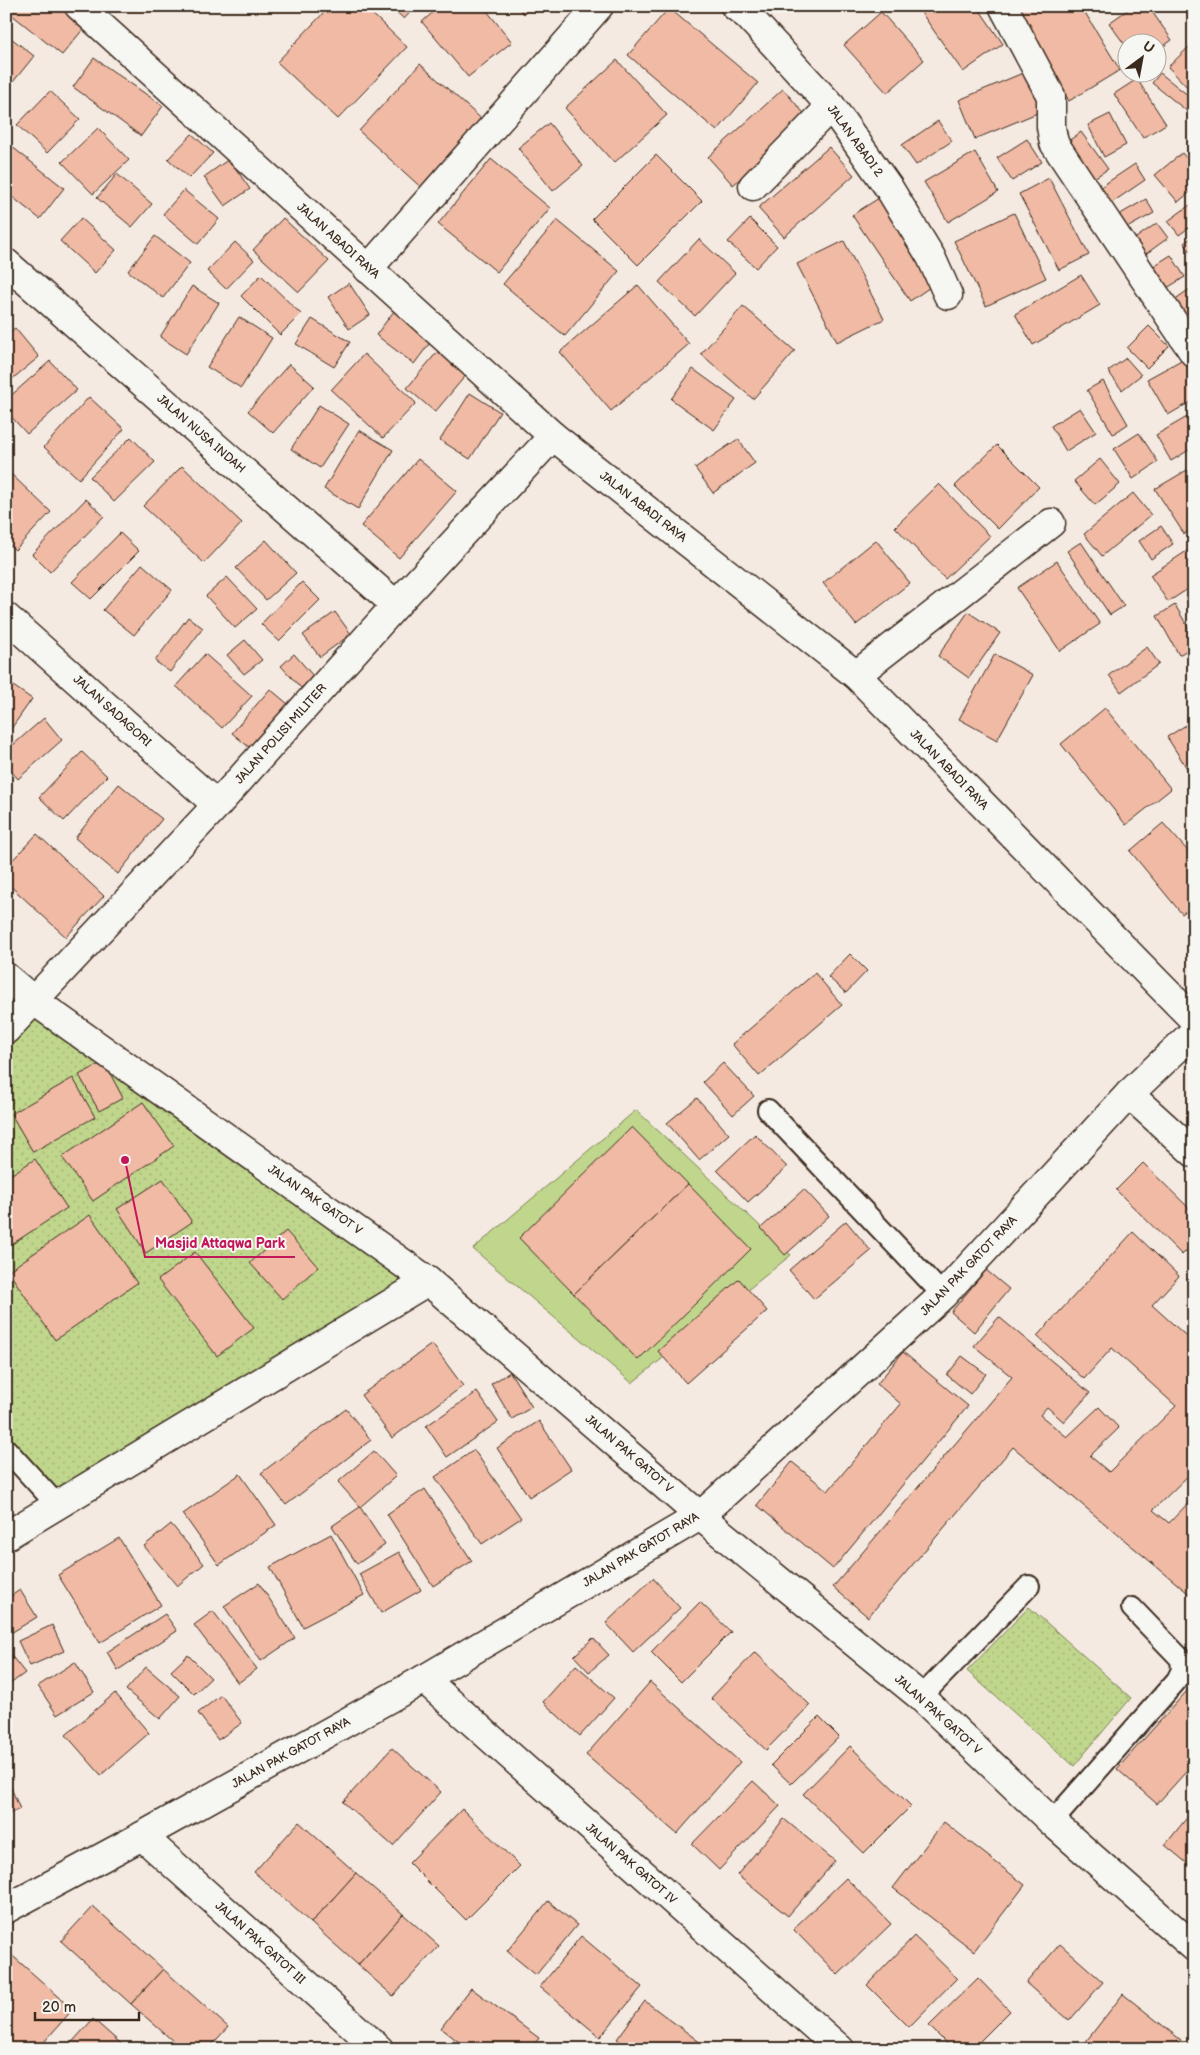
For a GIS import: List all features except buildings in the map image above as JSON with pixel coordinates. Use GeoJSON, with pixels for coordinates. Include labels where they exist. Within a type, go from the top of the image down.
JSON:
{"type":"FeatureCollection","features":[{"type":"Feature","properties":{"kind":"street","name":"JALAN ABADI RAYA"},"geometry":{"type":"LineString","coordinates":[[79,6],[553,436],[856,675],[1194,1020]]}},
{"type":"Feature","properties":{"kind":"street"},"geometry":{"type":"LineString","coordinates":[[368,269],[599,6]]}},
{"type":"Feature","properties":{"kind":"street","name":"JALAN ABADI 2"},"geometry":{"type":"LineString","coordinates":[[735,6],[748,16],[831,106],[889,188],[931,257],[948,295]]}},
{"type":"Feature","properties":{"kind":"street"},"geometry":{"type":"LineString","coordinates":[[1003,6],[1051,96],[1051,127],[1054,143],[1194,353]]}},
{"type":"Feature","properties":{"kind":"street"},"geometry":{"type":"LineString","coordinates":[[753,186],[831,106]]}},
{"type":"Feature","properties":{"kind":"street","name":"JALAN NUSA INDAH"},"geometry":{"type":"LineString","coordinates":[[6,263],[396,605]]}},
{"type":"Feature","properties":{"kind":"street","name":"JALAN POLISI MILITER"},"geometry":{"type":"LineString","coordinates":[[6,1030],[217,806],[396,605],[553,436]]}},
{"type":"Feature","properties":{"kind":"street"},"geometry":{"type":"LineString","coordinates":[[856,675],[1051,523]]}},
{"type":"Feature","properties":{"kind":"street","name":"JALAN SADAGORI"},"geometry":{"type":"LineString","coordinates":[[6,617],[217,806]]}},
{"type":"Feature","properties":{"kind":"street","name":"JALAN PAK GATOT V"},"geometry":{"type":"LineString","coordinates":[[6,977],[33,1000],[428,1281],[700,1516],[921,1697],[1052,1822],[1194,1947]]}},
{"type":"Feature","properties":{"kind":"street","name":"JALAN PAK GATOT RAYA"},"geometry":{"type":"LineString","coordinates":[[6,1909],[142,1836],[424,1679],[700,1516],[944,1295],[1129,1094],[1194,1032]]}},
{"type":"Feature","properties":{"kind":"street"},"geometry":{"type":"LineString","coordinates":[[1129,1094],[1194,1153]]}},
{"type":"Feature","properties":{"kind":"street"},"geometry":{"type":"LineString","coordinates":[[6,1536],[428,1281]]}},
{"type":"Feature","properties":{"kind":"street","name":"JALAN PAK GATOT IV"},"geometry":{"type":"LineString","coordinates":[[424,1679],[840,2049]]}},
{"type":"Feature","properties":{"kind":"street","name":"JALAN PAK GATOT III"},"geometry":{"type":"LineString","coordinates":[[142,1836],[379,2049]]}},
{"type":"Feature","properties":{"kind":"lane"},"geometry":{"type":"LineString","coordinates":[[768,1110],[944,1295]]}},
{"type":"Feature","properties":{"kind":"lane"},"geometry":{"type":"LineString","coordinates":[[6,1449],[58,1506]]}},
{"type":"Feature","properties":{"kind":"lane"},"geometry":{"type":"LineString","coordinates":[[921,1697],[1029,1586]]}},
{"type":"Feature","properties":{"kind":"lane"},"geometry":{"type":"LineString","coordinates":[[1052,1822],[1177,1680],[1182,1670],[1181,1659],[1132,1608]]}},
{"type":"Feature","properties":{"kind":"green space"},"geometry":{"type":"Polygon","coordinates":[[[30,1008],[419,1283],[57,1499],[6,1433],[6,1036],[30,1008]]]}},
{"type":"Feature","properties":{"kind":"green space"},"geometry":{"type":"Polygon","coordinates":[[[636,1110],[791,1255],[632,1383],[473,1249],[636,1110]]]}},
{"type":"Feature","properties":{"kind":"green space"},"geometry":{"type":"Polygon","coordinates":[[[1029,1607],[1131,1698],[1074,1766],[967,1671],[1029,1607]]]}},
{"type":"Feature","properties":{"kind":"place","name":"Masjid Attaqwa Park"},"geometry":{"type":"Point","coordinates":[125,1160]}}]}
